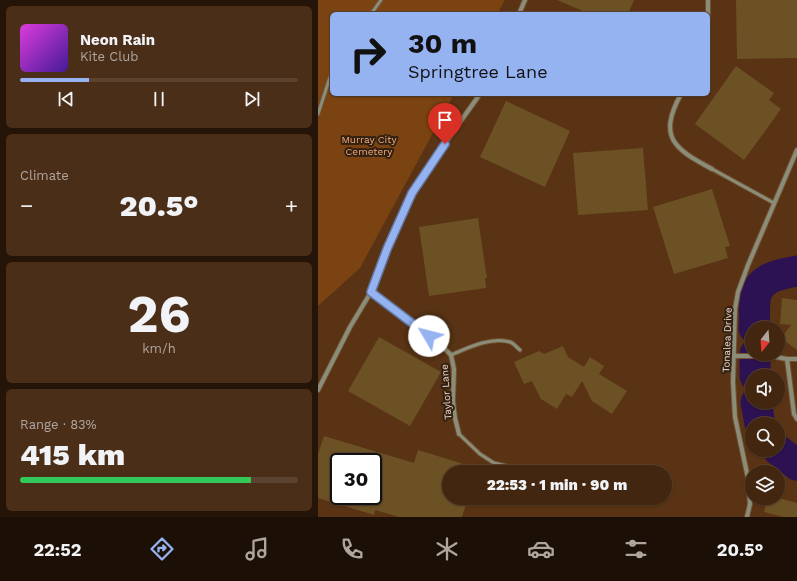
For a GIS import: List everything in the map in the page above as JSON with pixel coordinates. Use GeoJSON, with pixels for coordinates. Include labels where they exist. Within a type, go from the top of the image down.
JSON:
{"type":"FeatureCollection","features":[{"type":"Feature","properties":{"kind":"street"},"geometry":{"type":"LineString","coordinates":[[519,12],[525,0]]}},
{"type":"Feature","properties":{"kind":"street"},"geometry":{"type":"LineString","coordinates":[[708,0],[708,12]]}},
{"type":"Feature","properties":{"kind":"street"},"geometry":{"type":"LineString","coordinates":[[318,390],[350,327],[371,292],[387,249],[412,193],[479,96]]}},
{"type":"Feature","properties":{"kind":"street"},"geometry":{"type":"LineString","coordinates":[[680,96],[672,118],[670,129],[672,138],[676,146],[687,155],[712,169]]}},
{"type":"Feature","properties":{"kind":"street","name":"Tonalea Drive"},"geometry":{"type":"LineString","coordinates":[[747,517],[750,504],[749,485],[735,417],[733,382],[735,308],[738,292],[748,265],[797,150]]}},
{"type":"Feature","properties":{"kind":"street","name":"Taylor Lane"},"geometry":{"type":"LineString","coordinates":[[371,292],[441,345],[451,355],[454,368],[453,401],[459,434]]}},
{"type":"Feature","properties":{"kind":"street"},"geometry":{"type":"LineString","coordinates":[[734,356],[770,356],[797,359]]}},
{"type":"Feature","properties":{"kind":"street"},"geometry":{"type":"LineString","coordinates":[[787,359],[794,414],[797,418]]}},
{"type":"Feature","properties":{"kind":"lane"},"geometry":{"type":"LineString","coordinates":[[372,12],[381,0]]}},
{"type":"Feature","properties":{"kind":"lane"},"geometry":{"type":"LineString","coordinates":[[318,114],[330,77]]}},
{"type":"Feature","properties":{"kind":"lane"},"geometry":{"type":"LineString","coordinates":[[712,169],[774,203]]}},
{"type":"Feature","properties":{"kind":"lane"},"geometry":{"type":"LineString","coordinates":[[451,355],[480,343],[500,340],[512,342],[520,350]]}},
{"type":"Feature","properties":{"kind":"lane"},"geometry":{"type":"LineString","coordinates":[[459,434],[480,454],[494,463],[502,465]]}},
{"type":"Feature","properties":{"kind":"green space","name":"Murray City Cemetery"},"geometry":{"type":"Polygon","coordinates":[[[318,0],[505,0],[498,12],[330,12],[330,96],[453,96],[360,268],[318,306],[318,0]]]}},
{"type":"Feature","properties":{"kind":"building"},"geometry":{"type":"Polygon","coordinates":[[[557,0],[634,0],[629,12],[585,12],[557,0]]]}},
{"type":"Feature","properties":{"kind":"building"},"geometry":{"type":"Polygon","coordinates":[[[736,0],[797,0],[797,58],[737,59],[736,0]]]}},
{"type":"Feature","properties":{"kind":"building"},"geometry":{"type":"Polygon","coordinates":[[[736,66],[774,93],[769,100],[781,109],[744,160],[695,124],[736,66]]]}},
{"type":"Feature","properties":{"kind":"building"},"geometry":{"type":"Polygon","coordinates":[[[506,101],[570,131],[545,187],[480,157],[506,101]]]}},
{"type":"Feature","properties":{"kind":"building"},"geometry":{"type":"Polygon","coordinates":[[[643,148],[648,210],[578,215],[573,153],[643,148]]]}},
{"type":"Feature","properties":{"kind":"building"},"geometry":{"type":"Polygon","coordinates":[[[712,189],[730,246],[725,247],[728,258],[674,274],[653,207],[712,189]]]}},
{"type":"Feature","properties":{"kind":"building"},"geometry":{"type":"Polygon","coordinates":[[[478,218],[487,278],[485,278],[486,288],[429,296],[419,227],[478,218]]]}},
{"type":"Feature","properties":{"kind":"building"},"geometry":{"type":"Polygon","coordinates":[[[782,298],[797,300],[797,350],[785,341],[785,333],[791,325],[785,324],[785,321],[780,321],[782,298]]]}},
{"type":"Feature","properties":{"kind":"building"},"geometry":{"type":"Polygon","coordinates":[[[379,337],[441,372],[410,426],[348,391],[379,337]]]}},
{"type":"Feature","properties":{"kind":"building"},"geometry":{"type":"Polygon","coordinates":[[[563,346],[568,357],[584,367],[590,357],[604,366],[599,374],[627,391],[612,414],[592,401],[582,381],[572,397],[566,394],[557,409],[541,399],[532,381],[524,384],[514,362],[539,351],[544,354],[563,346]]]}},
{"type":"Feature","properties":{"kind":"building"},"geometry":{"type":"Polygon","coordinates":[[[324,436],[381,453],[330,453],[330,502],[318,498],[318,454],[324,436]]]}},
{"type":"Feature","properties":{"kind":"building"},"geometry":{"type":"Polygon","coordinates":[[[418,450],[467,465],[442,465],[442,505],[466,505],[462,517],[399,517],[375,510],[374,515],[341,505],[382,505],[382,453],[414,463],[418,450]]]}},
{"type":"Feature","properties":{"kind":"building"},"geometry":{"type":"Polygon","coordinates":[[[785,500],[797,503],[797,517],[783,517],[764,512],[766,505],[785,505],[785,500]]]}},
{"type":"Feature","properties":{"kind":"waterway"},"geometry":{"type":"LineString","coordinates":[[754,321],[755,300],[757,293],[764,282],[770,278],[797,271]]}},
{"type":"Feature","properties":{"kind":"waterway"},"geometry":{"type":"LineString","coordinates":[[755,361],[755,369]]}},
{"type":"Feature","properties":{"kind":"waterway"},"geometry":{"type":"LineString","coordinates":[[757,409],[759,417]]}},
{"type":"Feature","properties":{"kind":"waterway"},"geometry":{"type":"LineString","coordinates":[[785,456],[797,465]]}},
{"type":"Feature","properties":{"kind":"route"},"geometry":{"type":"LineString","coordinates":[[429,336],[371,292],[387,249],[412,193],[445,144]]}}]}
